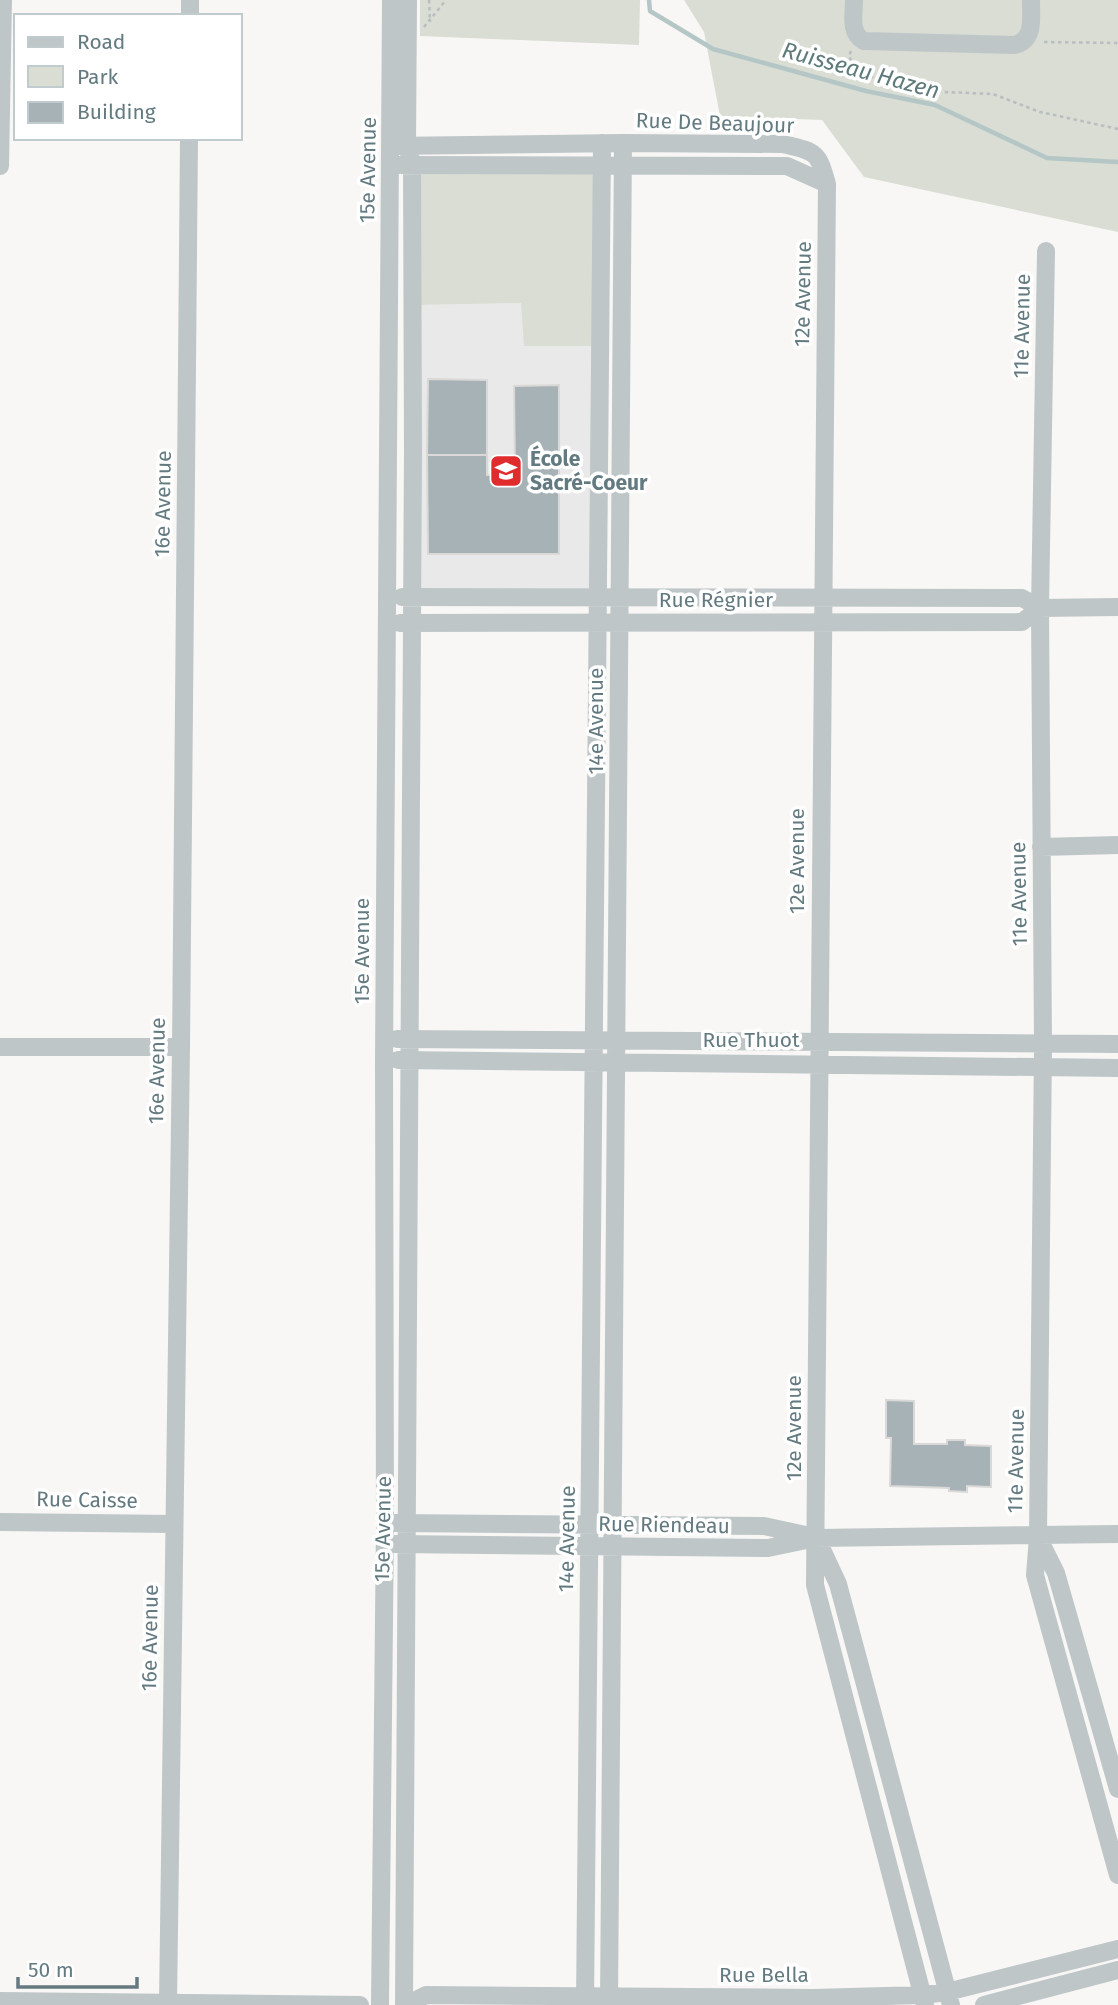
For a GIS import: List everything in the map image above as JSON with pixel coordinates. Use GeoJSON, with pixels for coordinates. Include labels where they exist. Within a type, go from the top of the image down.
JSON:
{"type":"FeatureCollection","features":[{"type":"Feature","properties":{"kind":"street"},"geometry":{"type":"LineString","coordinates":[[0,166],[3,0]]}},
{"type":"Feature","properties":{"kind":"street","name":"15e Avenue"},"geometry":{"type":"LineString","coordinates":[[391,0],[399,146],[412,165],[405,2005]]}},
{"type":"Feature","properties":{"kind":"street","name":"15e Avenue"},"geometry":{"type":"LineString","coordinates":[[380,2005],[385,1523],[384,1060],[388,341],[391,165],[399,146],[408,0]]}},
{"type":"Feature","properties":{"kind":"street"},"geometry":{"type":"LineString","coordinates":[[854,0],[854,28],[858,38],[868,42],[1013,45],[1026,40],[1030,30],[1031,0]]}},
{"type":"Feature","properties":{"kind":"street","name":"16e Avenue"},"geometry":{"type":"LineString","coordinates":[[168,2004],[181,1047],[189,140]]}},
{"type":"Feature","properties":{"kind":"street","name":"14e Avenue"},"geometry":{"type":"LineString","coordinates":[[586,2001],[602,143]]}},
{"type":"Feature","properties":{"kind":"street","name":"14e Avenue"},"geometry":{"type":"LineString","coordinates":[[609,2001],[623,143]]}},
{"type":"Feature","properties":{"kind":"street","name":"Rue De Beaujour"},"geometry":{"type":"LineString","coordinates":[[399,146],[783,144],[809,150],[820,160],[827,184]]}},
{"type":"Feature","properties":{"kind":"street","name":"Rue De Beaujour"},"geometry":{"type":"LineString","coordinates":[[391,165],[787,166],[827,184]]}},
{"type":"Feature","properties":{"kind":"street","name":"12e Avenue"},"geometry":{"type":"LineString","coordinates":[[827,184],[815,1585],[924,2000]]}},
{"type":"Feature","properties":{"kind":"street","name":"11e Avenue"},"geometry":{"type":"LineString","coordinates":[[1046,251],[1040,608],[1043,1067],[1038,1537],[1035,1575],[1118,1875]]}},
{"type":"Feature","properties":{"kind":"street"},"geometry":{"type":"LineString","coordinates":[[388,341],[412,340]]}},
{"type":"Feature","properties":{"kind":"street"},"geometry":{"type":"LineString","coordinates":[[389,449],[413,450]]}},
{"type":"Feature","properties":{"kind":"street","name":"Rue Régnier"},"geometry":{"type":"LineString","coordinates":[[387,597],[1022,598],[1040,608],[1118,607]]}},
{"type":"Feature","properties":{"kind":"street","name":"Rue Régnier"},"geometry":{"type":"LineString","coordinates":[[387,623],[1022,622],[1040,608]]}},
{"type":"Feature","properties":{"kind":"street"},"geometry":{"type":"LineString","coordinates":[[386,824],[410,825]]}},
{"type":"Feature","properties":{"kind":"street"},"geometry":{"type":"LineString","coordinates":[[1041,847],[1118,845]]}},
{"type":"Feature","properties":{"kind":"street","name":"Rue Thuot"},"geometry":{"type":"LineString","coordinates":[[385,1038],[1118,1044]]}},
{"type":"Feature","properties":{"kind":"street"},"geometry":{"type":"LineString","coordinates":[[0,1046],[181,1047]]}},
{"type":"Feature","properties":{"kind":"street","name":"Rue Thuot"},"geometry":{"type":"LineString","coordinates":[[384,1060],[1118,1068]]}},
{"type":"Feature","properties":{"kind":"street"},"geometry":{"type":"LineString","coordinates":[[384,1289],[408,1289]]}},
{"type":"Feature","properties":{"kind":"street"},"geometry":{"type":"LineString","coordinates":[[592,1299],[614,1298]]}},
{"type":"Feature","properties":{"kind":"street","name":"Rue Caisse"},"geometry":{"type":"LineString","coordinates":[[0,1522],[174,1524]]}},
{"type":"Feature","properties":{"kind":"street","name":"Rue Riendeau"},"geometry":{"type":"LineString","coordinates":[[385,1523],[764,1526],[817,1538]]}},
{"type":"Feature","properties":{"kind":"street","name":"Rue Riendeau"},"geometry":{"type":"LineString","coordinates":[[384,1544],[768,1549],[817,1538],[1118,1534]]}},
{"type":"Feature","properties":{"kind":"street","name":"11e Avenue"},"geometry":{"type":"LineString","coordinates":[[1038,1537],[1056,1573],[1118,1789]]}},
{"type":"Feature","properties":{"kind":"street","name":"12e Avenue"},"geometry":{"type":"LineString","coordinates":[[817,1538],[838,1584],[949,1998]]}},
{"type":"Feature","properties":{"kind":"street"},"geometry":{"type":"LineString","coordinates":[[1082,1747],[1104,1742]]}},
{"type":"Feature","properties":{"kind":"street"},"geometry":{"type":"LineString","coordinates":[[382,1769],[404,1770]]}},
{"type":"Feature","properties":{"kind":"street"},"geometry":{"type":"LineString","coordinates":[[587,1779],[611,1778]]}},
{"type":"Feature","properties":{"kind":"street"},"geometry":{"type":"LineString","coordinates":[[867,1783],[890,1779]]}},
{"type":"Feature","properties":{"kind":"street","name":"Rue Bella"},"geometry":{"type":"LineString","coordinates":[[405,2005],[426,1995],[586,2001],[924,2000],[949,1998],[1118,1949]]}},
{"type":"Feature","properties":{"kind":"street"},"geometry":{"type":"LineString","coordinates":[[984,2005],[1118,1970]]}},
{"type":"Feature","properties":{"kind":"street"},"geometry":{"type":"LineString","coordinates":[[0,2001],[360,2005]]}},
{"type":"Feature","properties":{"kind":"path"},"geometry":{"type":"LineString","coordinates":[[429,0],[430,22]]}},
{"type":"Feature","properties":{"kind":"path"},"geometry":{"type":"LineString","coordinates":[[418,30],[430,22],[446,0]]}},
{"type":"Feature","properties":{"kind":"path"},"geometry":{"type":"LineString","coordinates":[[858,38],[849,56],[853,64],[872,77],[921,90],[993,94],[1040,113],[1118,129]]}},
{"type":"Feature","properties":{"kind":"path"},"geometry":{"type":"LineString","coordinates":[[1026,40],[1084,44],[1118,43]]}},
{"type":"Feature","properties":{"kind":"shaded area","name":"École Sacré-Coeur"},"geometry":{"type":"Polygon","coordinates":[[[522,303],[597,346],[598,597],[411,597],[418,305],[522,303]]]}},
{"type":"Feature","properties":{"kind":"green space"},"geometry":{"type":"Polygon","coordinates":[[[420,0],[640,0],[639,45],[420,36],[420,0]]]}},
{"type":"Feature","properties":{"kind":"green space"},"geometry":{"type":"Polygon","coordinates":[[[684,0],[1118,0],[1118,232],[864,177],[822,120],[720,116],[704,32],[684,0]]]}},
{"type":"Feature","properties":{"kind":"green space"},"geometry":{"type":"Polygon","coordinates":[[[601,164],[597,346],[524,346],[521,303],[418,305],[413,166],[601,164]]]}},
{"type":"Feature","properties":{"kind":"building"},"geometry":{"type":"Polygon","coordinates":[[[428,379],[487,380],[487,455],[427,455],[428,379]]]}},
{"type":"Feature","properties":{"kind":"building"},"geometry":{"type":"Polygon","coordinates":[[[559,385],[559,554],[428,554],[427,455],[487,455],[487,475],[515,475],[514,386],[559,385]]]}},
{"type":"Feature","properties":{"kind":"building"},"geometry":{"type":"Polygon","coordinates":[[[886,1400],[914,1401],[914,1444],[947,1444],[947,1440],[965,1440],[965,1445],[991,1446],[991,1487],[967,1486],[967,1492],[949,1491],[949,1488],[890,1486],[891,1438],[886,1438],[886,1400]]]}},
{"type":"Feature","properties":{"kind":"waterway","name":"Ruisseau Hazen"},"geometry":{"type":"LineString","coordinates":[[649,0],[650,11],[713,49],[866,91],[935,105],[1047,158],[1118,162]]}},
{"type":"Feature","properties":{"kind":"place","name":"École Sacré-Coeur"},"geometry":{"type":"Point","coordinates":[506,471]}}]}
